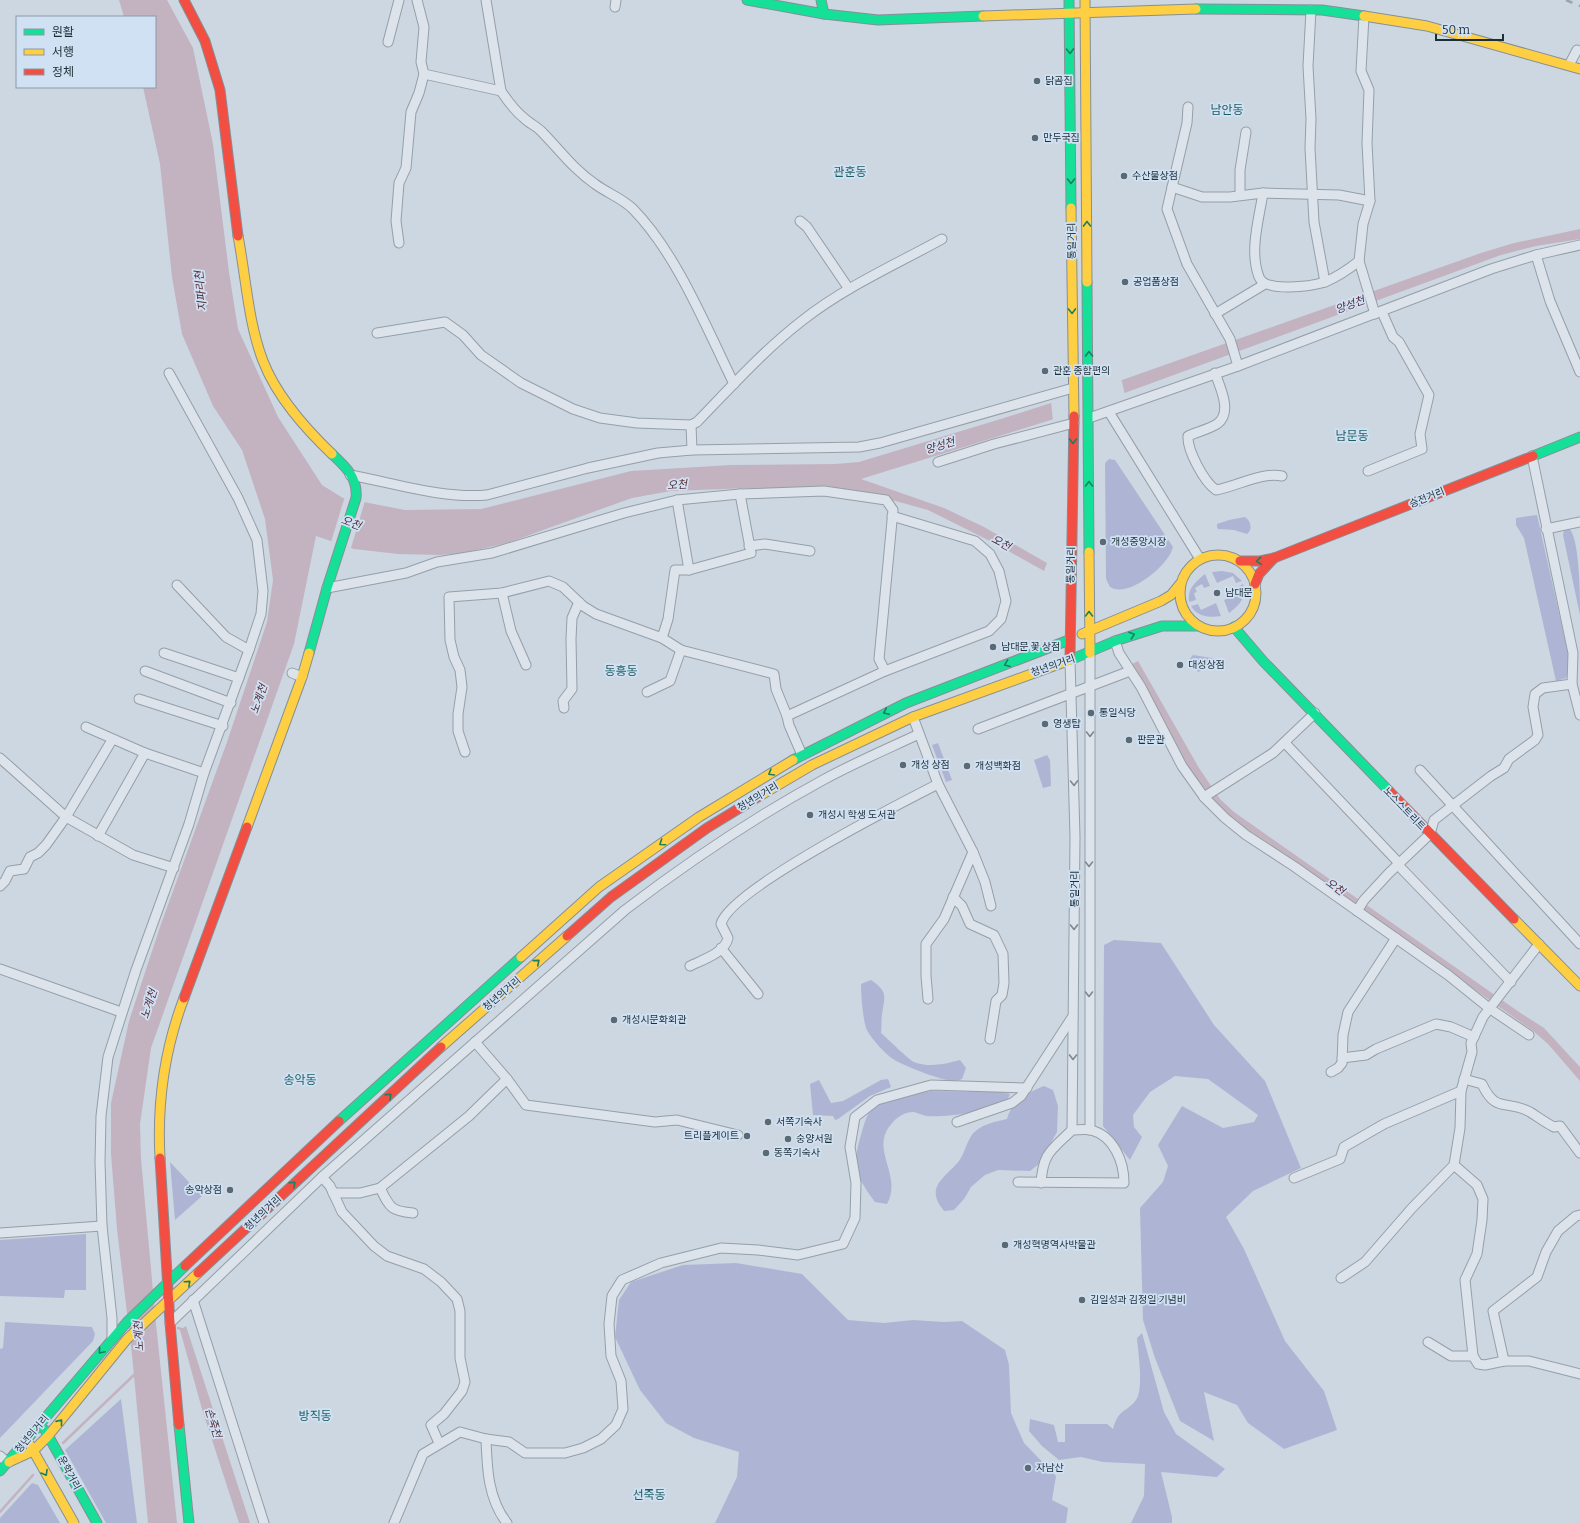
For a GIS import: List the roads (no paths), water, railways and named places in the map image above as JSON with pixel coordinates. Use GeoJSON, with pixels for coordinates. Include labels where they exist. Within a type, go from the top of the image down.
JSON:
{"type":"FeatureCollection","features":[{"type":"Feature","properties":{"kind":"main road"},"geometry":{"type":"LineString","coordinates":[[184,0],[205,41],[220,90],[238,233],[256,339],[264,363],[284,399],[308,431],[345,466],[356,486],[356,498],[327,588],[302,677],[180,1008],[170,1040],[160,1102],[159,1140],[168,1300],[183,1474],[190,1523]]}},
{"type":"Feature","properties":{"kind":"main road"},"geometry":{"type":"LineString","coordinates":[[747,0],[824,14],[878,20],[1069,12],[1208,9],[1311,10],[1364,16],[1427,26],[1580,69]]}},
{"type":"Feature","properties":{"kind":"main road"},"geometry":{"type":"LineString","coordinates":[[821,0],[824,14]]}},
{"type":"Feature","properties":{"kind":"main road","name":"통일거리"},"geometry":{"type":"LineString","coordinates":[[1069,0],[1074,423],[1069,640],[1070,660]]}},
{"type":"Feature","properties":{"kind":"main road","name":"통일거리"},"geometry":{"type":"LineString","coordinates":[[1085,0],[1090,653]]}},
{"type":"Feature","properties":{"kind":"main road","name":"승전거리"},"geometry":{"type":"LineString","coordinates":[[1274,558],[1580,437]]}},
{"type":"Feature","properties":{"kind":"main road"},"geometry":{"type":"LineString","coordinates":[[1220,554],[1230,556],[1240,561],[1252,575],[1255,584],[1256,594],[1252,609],[1243,622],[1222,631],[1210,630],[1199,626],[1191,620],[1183,608],[1179,594],[1180,584],[1188,570],[1200,559],[1209,555],[1220,554]]}},
{"type":"Feature","properties":{"kind":"main road"},"geometry":{"type":"LineString","coordinates":[[1240,561],[1260,561],[1274,558]]}},
{"type":"Feature","properties":{"kind":"main road"},"geometry":{"type":"LineString","coordinates":[[1255,584],[1259,574],[1274,558]]}},
{"type":"Feature","properties":{"kind":"main road","name":"청년의거리"},"geometry":{"type":"LineString","coordinates":[[8,1463],[26,1439],[127,1322],[292,1165],[432,1036],[599,887],[699,817],[802,755],[906,703],[1069,640],[1161,601],[1171,595],[1180,584]]}},
{"type":"Feature","properties":{"kind":"main road","name":"청년의거리"},"geometry":{"type":"LineString","coordinates":[[8,1463],[33,1451],[48,1436],[127,1339],[456,1034],[611,897],[713,824],[812,765],[913,717],[1090,653],[1115,641],[1162,626],[1199,626]]}},
{"type":"Feature","properties":{"kind":"main road","name":"노스스트리트"},"geometry":{"type":"LineString","coordinates":[[1234,627],[1247,644],[1315,713],[1392,796],[1580,986]]}},
{"type":"Feature","properties":{"kind":"main road","name":"운학거리"},"geometry":{"type":"LineString","coordinates":[[41,1423],[97,1523]]}},
{"type":"Feature","properties":{"kind":"main road","name":"운학거리"},"geometry":{"type":"LineString","coordinates":[[26,1439],[74,1523]]}},
{"type":"Feature","properties":{"kind":"main road"},"geometry":{"type":"LineString","coordinates":[[0,1472],[8,1463]]}},
{"type":"Feature","properties":{"kind":"street"},"geometry":{"type":"LineString","coordinates":[[388,42],[399,0]]}},
{"type":"Feature","properties":{"kind":"street"},"geometry":{"type":"LineString","coordinates":[[399,243],[396,221],[399,183],[406,168],[411,112],[419,93],[424,74],[421,62],[424,27],[417,0]]}},
{"type":"Feature","properties":{"kind":"street"},"geometry":{"type":"LineString","coordinates":[[486,0],[501,90],[508,102],[523,118],[540,130],[576,170],[606,192],[627,203],[634,210],[655,237],[683,279],[734,384]]}},
{"type":"Feature","properties":{"kind":"street"},"geometry":{"type":"LineString","coordinates":[[1311,10],[1308,66],[1314,222],[1324,282]]}},
{"type":"Feature","properties":{"kind":"street"},"geometry":{"type":"LineString","coordinates":[[1364,16],[1361,71],[1369,90],[1366,143],[1370,201],[1363,224],[1359,261],[1366,291],[1376,312],[1393,337],[1399,342],[1429,395],[1420,434],[1422,450],[1368,471]]}},
{"type":"Feature","properties":{"kind":"street"},"geometry":{"type":"LineString","coordinates":[[1569,65],[1577,50]]}},
{"type":"Feature","properties":{"kind":"street"},"geometry":{"type":"LineString","coordinates":[[424,74],[501,90]]}},
{"type":"Feature","properties":{"kind":"street"},"geometry":{"type":"LineString","coordinates":[[1188,107],[1187,123],[1167,209],[1187,264],[1230,339],[1237,361]]}},
{"type":"Feature","properties":{"kind":"street"},"geometry":{"type":"LineString","coordinates":[[1240,195],[1240,170],[1246,132]]}},
{"type":"Feature","properties":{"kind":"street"},"geometry":{"type":"LineString","coordinates":[[1172,187],[1202,197],[1230,197],[1263,193],[1339,195],[1370,201]]}},
{"type":"Feature","properties":{"kind":"street"},"geometry":{"type":"LineString","coordinates":[[1263,193],[1254,253],[1260,278],[1265,284],[1275,287],[1304,286],[1324,282],[1349,269],[1359,261]]}},
{"type":"Feature","properties":{"kind":"street"},"geometry":{"type":"LineString","coordinates":[[800,221],[807,227],[849,289]]}},
{"type":"Feature","properties":{"kind":"street"},"geometry":{"type":"LineString","coordinates":[[377,333],[445,322],[463,335],[481,355],[521,383],[573,409],[600,418],[622,421],[691,425],[697,422],[768,350],[803,320],[849,289],[942,239]]}},
{"type":"Feature","properties":{"kind":"street"},"geometry":{"type":"LineString","coordinates":[[1089,418],[1216,373],[1237,361],[1376,312],[1491,269],[1536,255],[1580,245]]}},
{"type":"Feature","properties":{"kind":"street"},"geometry":{"type":"LineString","coordinates":[[1536,255],[1550,301],[1580,372]]}},
{"type":"Feature","properties":{"kind":"street"},"geometry":{"type":"LineString","coordinates":[[1215,314],[1265,284]]}},
{"type":"Feature","properties":{"kind":"street"},"geometry":{"type":"LineString","coordinates":[[112,1338],[112,1318],[102,1226],[100,1162],[103,1085],[112,1042],[121,1012],[174,868],[204,773],[250,655],[261,614],[262,571],[257,540],[238,498],[169,373]]}},
{"type":"Feature","properties":{"kind":"street"},"geometry":{"type":"LineString","coordinates":[[1216,373],[1226,401],[1224,412],[1218,423],[1188,436],[1187,445],[1208,485],[1216,490],[1228,488],[1272,474],[1282,476]]}},
{"type":"Feature","properties":{"kind":"street"},"geometry":{"type":"LineString","coordinates":[[350,474],[436,492],[477,496],[487,495],[596,466],[658,453],[692,450],[859,447],[880,443],[1073,388]]}},
{"type":"Feature","properties":{"kind":"street"},"geometry":{"type":"LineString","coordinates":[[1109,412],[1200,559]]}},
{"type":"Feature","properties":{"kind":"street"},"geometry":{"type":"LineString","coordinates":[[938,462],[994,444],[1074,423]]}},
{"type":"Feature","properties":{"kind":"street"},"geometry":{"type":"LineString","coordinates":[[691,425],[692,450]]}},
{"type":"Feature","properties":{"kind":"street"},"geometry":{"type":"LineString","coordinates":[[1532,456],[1546,529],[1577,652],[1572,684],[1580,715]]}},
{"type":"Feature","properties":{"kind":"street"},"geometry":{"type":"LineString","coordinates":[[327,588],[406,573],[437,562],[492,553],[624,513],[677,500],[740,494],[824,491],[886,500],[893,510],[879,659],[885,671]]}},
{"type":"Feature","properties":{"kind":"street"},"geometry":{"type":"LineString","coordinates":[[662,638],[668,619],[675,570],[689,570],[750,553],[740,494]]}},
{"type":"Feature","properties":{"kind":"street"},"geometry":{"type":"LineString","coordinates":[[677,500],[689,570]]}},
{"type":"Feature","properties":{"kind":"street"},"geometry":{"type":"LineString","coordinates":[[787,716],[885,671],[989,631],[1001,619],[1006,601],[999,571],[990,554],[975,541],[892,516]]}},
{"type":"Feature","properties":{"kind":"street"},"geometry":{"type":"LineString","coordinates":[[1546,529],[1580,522]]}},
{"type":"Feature","properties":{"kind":"street"},"geometry":{"type":"LineString","coordinates":[[749,546],[765,544],[810,551]]}},
{"type":"Feature","properties":{"kind":"street"},"geometry":{"type":"LineString","coordinates":[[465,752],[458,731],[458,714],[462,687],[460,670],[454,657],[450,640],[449,597],[502,593],[549,581],[563,587],[579,602],[596,614],[662,638],[681,650],[774,674],[776,689],[802,755]]}},
{"type":"Feature","properties":{"kind":"street"},"geometry":{"type":"LineString","coordinates":[[177,585],[226,637],[250,655]]}},
{"type":"Feature","properties":{"kind":"street"},"geometry":{"type":"LineString","coordinates":[[502,593],[511,631],[526,665]]}},
{"type":"Feature","properties":{"kind":"street"},"geometry":{"type":"LineString","coordinates":[[564,708],[563,701],[572,689],[572,618],[579,602]]}},
{"type":"Feature","properties":{"kind":"street"},"geometry":{"type":"LineString","coordinates":[[1115,641],[1120,653],[1141,687],[1182,766],[1205,796],[1225,818],[1246,835],[1358,910],[1448,975],[1489,1008],[1529,1035]]}},
{"type":"Feature","properties":{"kind":"street"},"geometry":{"type":"LineString","coordinates":[[647,692],[670,681],[681,650]]}},
{"type":"Feature","properties":{"kind":"street"},"geometry":{"type":"LineString","coordinates":[[164,653],[240,678]]}},
{"type":"Feature","properties":{"kind":"street","name":"통일거리"},"geometry":{"type":"LineString","coordinates":[[1090,653],[1090,1130]]}},
{"type":"Feature","properties":{"kind":"street","name":"통일거리"},"geometry":{"type":"LineString","coordinates":[[1070,660],[1075,837],[1072,1130]]}},
{"type":"Feature","properties":{"kind":"street"},"geometry":{"type":"LineString","coordinates":[[145,671],[231,702]]}},
{"type":"Feature","properties":{"kind":"street"},"geometry":{"type":"LineString","coordinates":[[978,729],[1130,671]]}},
{"type":"Feature","properties":{"kind":"street"},"geometry":{"type":"LineString","coordinates":[[292,673],[302,677]]}},
{"type":"Feature","properties":{"kind":"street"},"geometry":{"type":"LineString","coordinates":[[1358,910],[1364,900],[1430,834],[1434,820],[1452,805],[1504,768],[1509,759],[1535,740],[1538,735],[1533,707],[1535,694],[1543,688],[1572,684]]}},
{"type":"Feature","properties":{"kind":"street"},"geometry":{"type":"LineString","coordinates":[[139,699],[223,726]]}},
{"type":"Feature","properties":{"kind":"street"},"geometry":{"type":"LineString","coordinates":[[1205,796],[1273,753],[1315,713]]}},
{"type":"Feature","properties":{"kind":"street"},"geometry":{"type":"LineString","coordinates":[[913,717],[938,784],[973,852],[985,882],[991,906]]}},
{"type":"Feature","properties":{"kind":"street"},"geometry":{"type":"LineString","coordinates":[[86,727],[112,740],[145,753],[204,773]]}},
{"type":"Feature","properties":{"kind":"street"},"geometry":{"type":"LineString","coordinates":[[170,1323],[322,1177],[625,910],[716,843],[824,779],[919,734]]}},
{"type":"Feature","properties":{"kind":"street"},"geometry":{"type":"LineString","coordinates":[[0,886],[5,881],[10,871],[24,868],[30,857],[38,853],[46,845],[66,817],[112,740]]}},
{"type":"Feature","properties":{"kind":"street"},"geometry":{"type":"LineString","coordinates":[[1285,743],[1397,861],[1398,865],[1511,982]]}},
{"type":"Feature","properties":{"kind":"street"},"geometry":{"type":"LineString","coordinates":[[98,836],[145,753]]}},
{"type":"Feature","properties":{"kind":"street"},"geometry":{"type":"LineString","coordinates":[[0,758],[66,817],[133,854],[174,868]]}},
{"type":"Feature","properties":{"kind":"street"},"geometry":{"type":"LineString","coordinates":[[1420,770],[1580,944]]}},
{"type":"Feature","properties":{"kind":"street"},"geometry":{"type":"LineString","coordinates":[[690,966],[721,948],[727,942],[728,938],[720,924],[740,900],[812,851],[938,784]]}},
{"type":"Feature","properties":{"kind":"street"},"geometry":{"type":"LineString","coordinates":[[928,999],[926,944],[944,919],[973,852]]}},
{"type":"Feature","properties":{"kind":"street"},"geometry":{"type":"LineString","coordinates":[[953,897],[962,906],[970,924],[994,935],[1003,954],[1004,983],[1002,995],[996,1001],[990,1039]]}},
{"type":"Feature","properties":{"kind":"street"},"geometry":{"type":"LineString","coordinates":[[1331,1072],[1342,1064],[1343,1035],[1348,1012],[1396,938]]}},
{"type":"Feature","properties":{"kind":"street"},"geometry":{"type":"LineString","coordinates":[[1341,1278],[1365,1262],[1412,1208],[1454,1165],[1460,1128],[1461,1091],[1472,1052],[1471,1043],[1483,1017],[1489,1008],[1511,982],[1539,944]]}},
{"type":"Feature","properties":{"kind":"street"},"geometry":{"type":"LineString","coordinates":[[721,948],[758,994]]}},
{"type":"Feature","properties":{"kind":"street"},"geometry":{"type":"LineString","coordinates":[[0,969],[121,1012]]}},
{"type":"Feature","properties":{"kind":"street"},"geometry":{"type":"LineString","coordinates":[[957,1122],[1012,1103],[1022,1096],[1074,1015]]}},
{"type":"Feature","properties":{"kind":"street"},"geometry":{"type":"LineString","coordinates":[[1342,1058],[1366,1055],[1376,1049],[1436,1024],[1451,1027],[1474,1037]]}},
{"type":"Feature","properties":{"kind":"street"},"geometry":{"type":"LineString","coordinates":[[475,1042],[507,1079],[526,1105],[655,1122],[677,1120],[738,1135]]}},
{"type":"Feature","properties":{"kind":"street"},"geometry":{"type":"LineString","coordinates":[[333,1193],[360,1194],[380,1188],[469,1116],[507,1079]]}},
{"type":"Feature","properties":{"kind":"street"},"geometry":{"type":"LineString","coordinates":[[1464,1079],[1482,1084],[1488,1096],[1493,1101],[1501,1105],[1509,1105],[1529,1112],[1554,1127],[1560,1126],[1580,1153]]}},
{"type":"Feature","properties":{"kind":"street"},"geometry":{"type":"LineString","coordinates":[[394,1523],[423,1454],[460,1432],[486,1439],[510,1442],[525,1453],[565,1453],[583,1448],[601,1439],[616,1425],[623,1409],[622,1389],[621,1381],[611,1356],[609,1324],[612,1296],[622,1280],[661,1263],[721,1248],[758,1250],[798,1255],[843,1244],[855,1218],[856,1183],[850,1147],[855,1117],[877,1100],[931,1085],[1027,1088]]}},
{"type":"Feature","properties":{"kind":"street"},"geometry":{"type":"LineString","coordinates":[[1294,1178],[1340,1159],[1344,1147],[1384,1124],[1461,1091]]}},
{"type":"Feature","properties":{"kind":"street"},"geometry":{"type":"LineString","coordinates":[[1018,1182],[1041,1183],[1124,1183],[1124,1171],[1118,1152],[1100,1135],[1090,1130],[1072,1130],[1050,1150],[1042,1171],[1041,1183]]}},
{"type":"Feature","properties":{"kind":"street"},"geometry":{"type":"LineString","coordinates":[[1454,1165],[1477,1185],[1483,1199],[1482,1220],[1476,1254],[1465,1280],[1473,1356],[1478,1364],[1485,1365],[1504,1361],[1529,1361],[1580,1374]]}},
{"type":"Feature","properties":{"kind":"street"},"geometry":{"type":"LineString","coordinates":[[322,1177],[333,1193],[342,1212],[374,1246],[387,1256],[424,1269],[441,1282],[457,1299],[460,1311],[460,1358],[465,1382],[462,1391],[444,1414],[431,1425],[439,1444]]}},
{"type":"Feature","properties":{"kind":"street"},"geometry":{"type":"LineString","coordinates":[[380,1188],[388,1204],[397,1211],[413,1213]]}},
{"type":"Feature","properties":{"kind":"street"},"geometry":{"type":"LineString","coordinates":[[1504,1361],[1493,1311],[1537,1277],[1546,1252],[1558,1231],[1580,1214]]}},
{"type":"Feature","properties":{"kind":"street"},"geometry":{"type":"LineString","coordinates":[[0,1233],[102,1226]]}},
{"type":"Feature","properties":{"kind":"street"},"geometry":{"type":"LineString","coordinates":[[194,1300],[264,1523]]}},
{"type":"Feature","properties":{"kind":"street"},"geometry":{"type":"LineString","coordinates":[[1428,1342],[1451,1356],[1473,1356]]}},
{"type":"Feature","properties":{"kind":"street"},"geometry":{"type":"LineString","coordinates":[[486,1439],[488,1472],[494,1501],[507,1523]]}},
{"type":"Feature","properties":{"kind":"street"},"geometry":{"type":"LineString","coordinates":[[0,1456],[8,1463]]}},
{"type":"Feature","properties":{"kind":"water"},"geometry":{"type":"Polygon","coordinates":[[[119,0],[167,0],[193,48],[213,144],[229,272],[238,329],[278,417],[322,485],[343,498],[405,510],[481,509],[631,471],[731,465],[835,464],[859,462],[1122,380],[1481,253],[1514,243],[1580,229],[1580,239],[1536,246],[1501,255],[1051,420],[861,479],[944,508],[984,527],[1047,563],[1044,571],[996,544],[928,510],[881,497],[830,488],[751,488],[671,491],[632,498],[507,543],[463,553],[440,555],[398,554],[354,549],[316,536],[294,644],[151,1048],[140,1124],[141,1159],[156,1324],[177,1523],[148,1523],[132,1355],[117,1229],[111,1154],[111,1103],[129,1021],[160,927],[227,742],[267,622],[273,580],[265,519],[242,450],[213,406],[182,334],[172,277],[160,164],[143,88],[156,88],[156,16],[124,16],[119,0]]]}},
{"type":"Feature","properties":{"kind":"water","name":"오천"},"geometry":{"type":"Polygon","coordinates":[[[1138,661],[1199,768],[1220,799],[1234,812],[1544,1028],[1580,1067],[1580,1081],[1548,1044],[1532,1030],[1229,817],[1204,791],[1185,764],[1130,665],[1138,661]]]}},
{"type":"Feature","properties":{"kind":"water"},"geometry":{"type":"Polygon","coordinates":[[[186,1326],[250,1523],[239,1523],[202,1409],[180,1330],[186,1326]]]}},
{"type":"Feature","properties":{"kind":"waterway","name":"손죽천"},"geometry":{"type":"LineString","coordinates":[[178,1328],[184,1330]]}},
{"type":"Feature","properties":{"kind":"waterway"},"geometry":{"type":"LineString","coordinates":[[63,1443],[136,1373]]}},
{"type":"Feature","properties":{"kind":"waterway"},"geometry":{"type":"LineString","coordinates":[[0,1512],[33,1475]]}},
{"type":"Feature","properties":{"kind":"railway"},"geometry":{"type":"LineString","coordinates":[[1566,0],[1580,6]]}},
{"type":"Feature","properties":{"kind":"place","name":"닭곰집"},"geometry":{"type":"Point","coordinates":[1037,81]}},
{"type":"Feature","properties":{"kind":"place","name":"만두국집"},"geometry":{"type":"Point","coordinates":[1035,138]}},
{"type":"Feature","properties":{"kind":"place","name":"수산물상점"},"geometry":{"type":"Point","coordinates":[1124,176]}},
{"type":"Feature","properties":{"kind":"place","name":"공업품상점"},"geometry":{"type":"Point","coordinates":[1125,282]}},
{"type":"Feature","properties":{"kind":"place","name":"관훈 종합편의"},"geometry":{"type":"Point","coordinates":[1045,371]}},
{"type":"Feature","properties":{"kind":"place","name":"개성중앙시장"},"geometry":{"type":"Point","coordinates":[1103,542]}},
{"type":"Feature","properties":{"kind":"place","name":"남대문"},"geometry":{"type":"Point","coordinates":[1217,593]}},
{"type":"Feature","properties":{"kind":"place","name":"남대문 꽃 상점"},"geometry":{"type":"Point","coordinates":[993,647]}},
{"type":"Feature","properties":{"kind":"place","name":"대성상점"},"geometry":{"type":"Point","coordinates":[1180,665]}},
{"type":"Feature","properties":{"kind":"place","name":"통일식당"},"geometry":{"type":"Point","coordinates":[1091,713]}},
{"type":"Feature","properties":{"kind":"place","name":"영생탑"},"geometry":{"type":"Point","coordinates":[1045,724]}},
{"type":"Feature","properties":{"kind":"place","name":"판문관"},"geometry":{"type":"Point","coordinates":[1129,740]}},
{"type":"Feature","properties":{"kind":"place","name":"개성 상점"},"geometry":{"type":"Point","coordinates":[903,765]}},
{"type":"Feature","properties":{"kind":"place","name":"개성백화점"},"geometry":{"type":"Point","coordinates":[967,766]}},
{"type":"Feature","properties":{"kind":"place","name":"개성시 학생 도서관"},"geometry":{"type":"Point","coordinates":[810,815]}},
{"type":"Feature","properties":{"kind":"place","name":"개성시문화회관"},"geometry":{"type":"Point","coordinates":[614,1020]}},
{"type":"Feature","properties":{"kind":"place","name":"서쪽기숙사"},"geometry":{"type":"Point","coordinates":[768,1122]}},
{"type":"Feature","properties":{"kind":"place","name":"트리플게이트"},"geometry":{"type":"Point","coordinates":[747,1136]}},
{"type":"Feature","properties":{"kind":"place","name":"숭양서원"},"geometry":{"type":"Point","coordinates":[788,1139]}},
{"type":"Feature","properties":{"kind":"place","name":"동쪽기숙사"},"geometry":{"type":"Point","coordinates":[766,1153]}},
{"type":"Feature","properties":{"kind":"place","name":"송악상점"},"geometry":{"type":"Point","coordinates":[230,1190]}},
{"type":"Feature","properties":{"kind":"place","name":"개성혁명역사박물관"},"geometry":{"type":"Point","coordinates":[1005,1245]}},
{"type":"Feature","properties":{"kind":"place","name":"김일성과 김정일 기념비"},"geometry":{"type":"Point","coordinates":[1082,1300]}},
{"type":"Feature","properties":{"kind":"place","name":"자남산"},"geometry":{"type":"Point","coordinates":[1028,1468]}},
{"type":"Feature","properties":{"kind":"district","name":"남안동"},"geometry":{"type":"Point","coordinates":[1227,110]}},
{"type":"Feature","properties":{"kind":"district","name":"관훈동"},"geometry":{"type":"Point","coordinates":[850,172]}},
{"type":"Feature","properties":{"kind":"district","name":"남문동"},"geometry":{"type":"Point","coordinates":[1352,436]}},
{"type":"Feature","properties":{"kind":"district","name":"동흥동"},"geometry":{"type":"Point","coordinates":[621,671]}},
{"type":"Feature","properties":{"kind":"district","name":"송악동"},"geometry":{"type":"Point","coordinates":[300,1080]}},
{"type":"Feature","properties":{"kind":"district","name":"방직동"},"geometry":{"type":"Point","coordinates":[315,1416]}},
{"type":"Feature","properties":{"kind":"district","name":"선죽동"},"geometry":{"type":"Point","coordinates":[649,1495]}},
{"type":"Feature","properties":{"kind":"water label","name":"지파리천"},"geometry":{"type":"Point","coordinates":[201,291]}},
{"type":"Feature","properties":{"kind":"water label","name":"양성천"},"geometry":{"type":"Point","coordinates":[1350,305]}},
{"type":"Feature","properties":{"kind":"water label","name":"양성천"},"geometry":{"type":"Point","coordinates":[940,446]}},
{"type":"Feature","properties":{"kind":"water label","name":"노계천"},"geometry":{"type":"Point","coordinates":[259,699]}},
{"type":"Feature","properties":{"kind":"water label","name":"노계천"},"geometry":{"type":"Point","coordinates":[149,1004]}},
{"type":"Feature","properties":{"kind":"water label","name":"노계천"},"geometry":{"type":"Point","coordinates":[139,1336]}}]}
